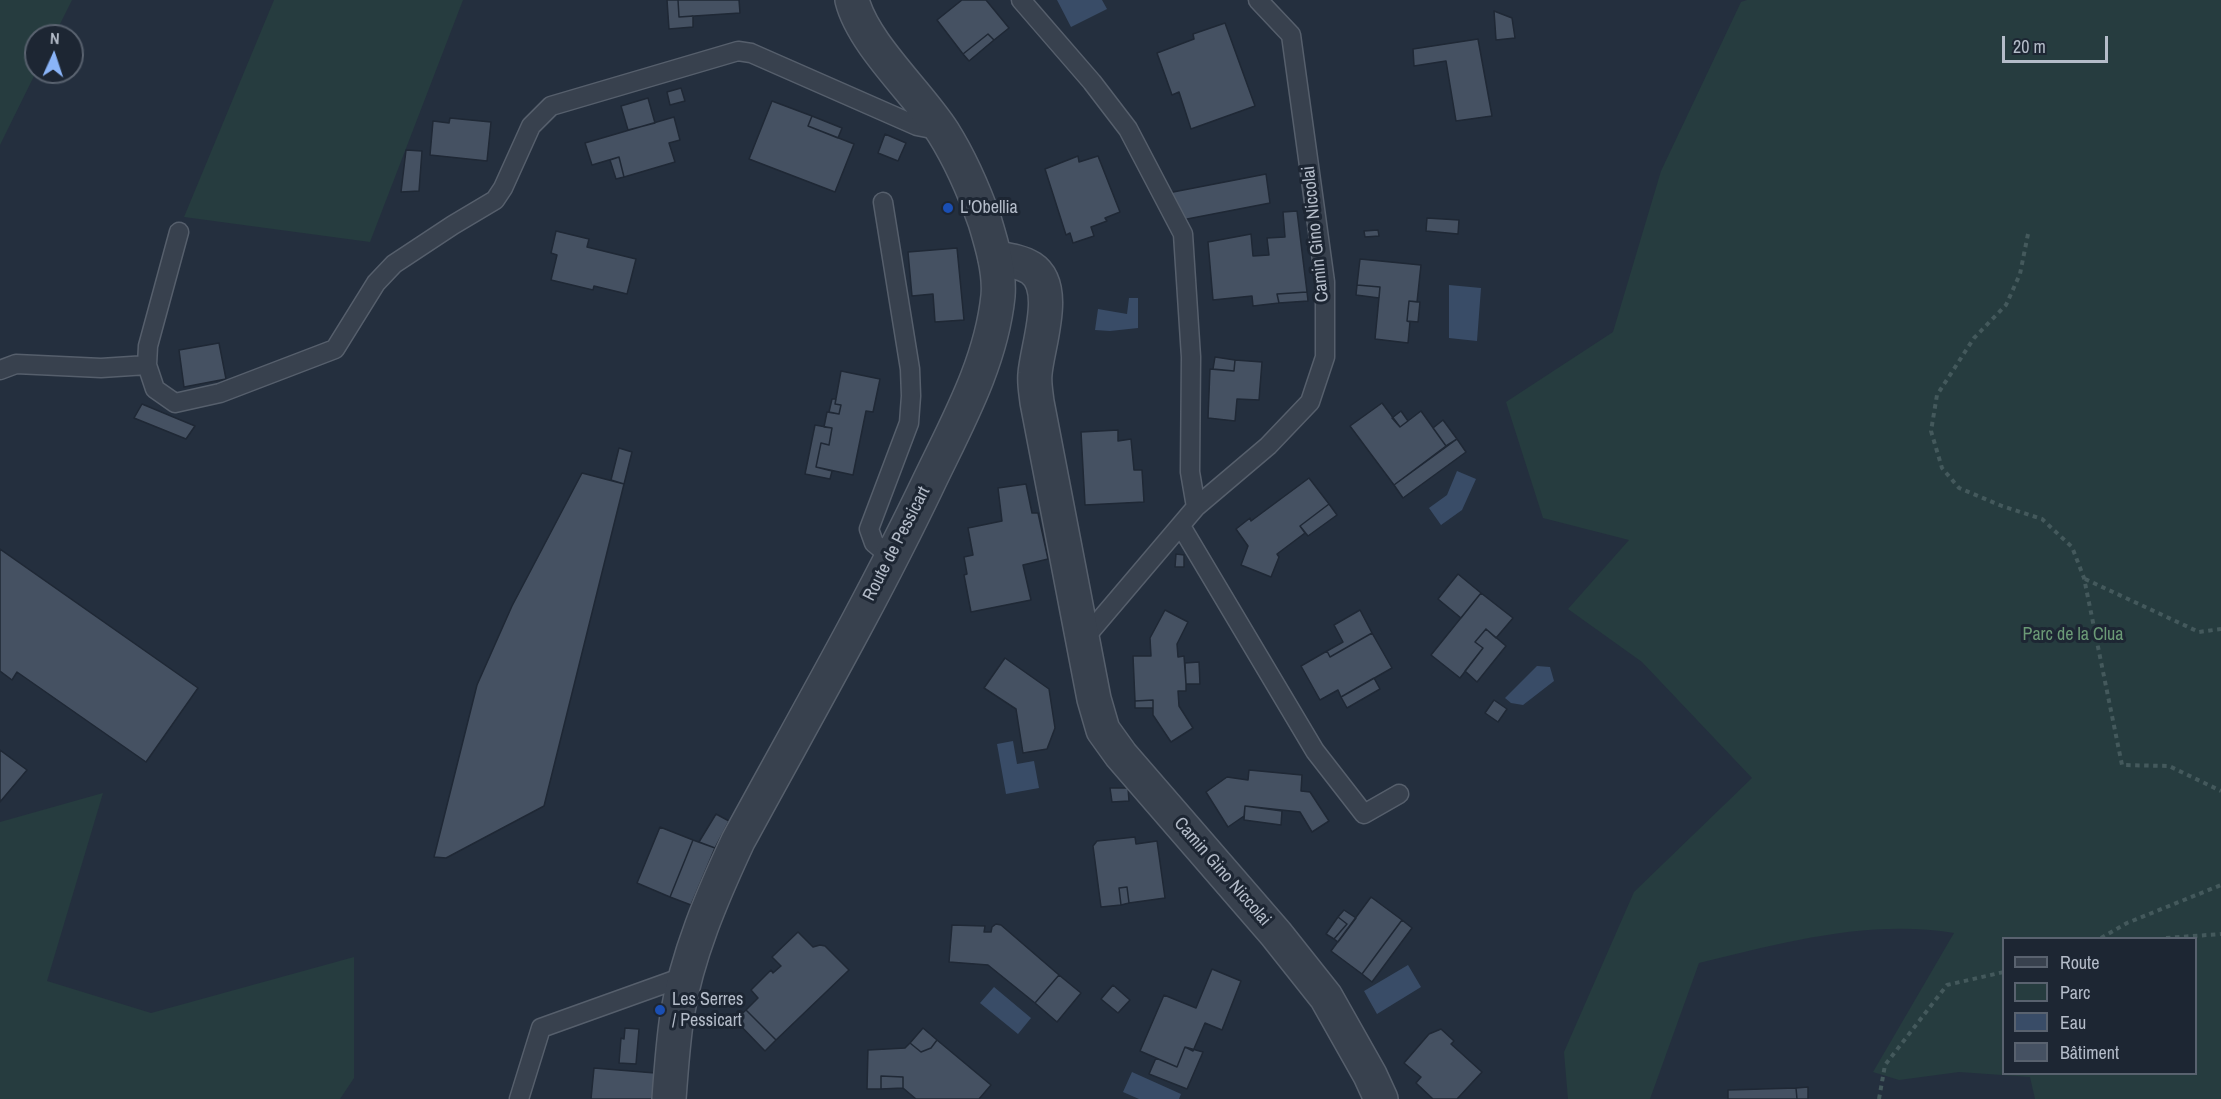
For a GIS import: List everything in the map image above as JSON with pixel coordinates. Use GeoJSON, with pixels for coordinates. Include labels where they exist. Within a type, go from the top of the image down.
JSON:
{"type":"FeatureCollection","features":[{"type":"Feature","properties":{"kind":"street","name":"Route de Pessicart"},"geometry":{"type":"LineString","coordinates":[[669,1099],[677,1016],[686,976],[718,883],[738,841],[892,558],[974,389],[990,336],[998,294],[995,258],[985,221],[968,180],[943,132],[869,36],[852,0]]}},
{"type":"Feature","properties":{"kind":"street","name":"Camin Gino Niccolai"},"geometry":{"type":"LineString","coordinates":[[995,258],[1017,262],[1032,269],[1041,280],[1047,305],[1035,376],[1037,402],[1094,699],[1103,730],[1121,755],[1276,934],[1326,997],[1381,1099]]}},
{"type":"Feature","properties":{"kind":"lane"},"geometry":{"type":"LineString","coordinates":[[1021,0],[1092,82],[1128,129],[1183,234],[1191,357],[1190,472],[1196,507]]}},
{"type":"Feature","properties":{"kind":"lane","name":"Camin Gino Niccolai"},"geometry":{"type":"LineString","coordinates":[[1083,639],[1196,507],[1268,446],[1310,402],[1325,357],[1325,282],[1291,35],[1258,0]]}},
{"type":"Feature","properties":{"kind":"lane"},"geometry":{"type":"LineString","coordinates":[[179,232],[148,346],[147,365],[155,389],[175,403],[220,393],[335,348],[376,283],[394,264],[453,225],[495,201],[531,126],[551,106],[738,51],[751,53],[917,126],[943,132]]}},
{"type":"Feature","properties":{"kind":"lane"},"geometry":{"type":"LineString","coordinates":[[883,202],[910,369],[911,396],[909,423],[869,529],[874,543],[892,558]]}},
{"type":"Feature","properties":{"kind":"lane"},"geometry":{"type":"LineString","coordinates":[[0,370],[16,364],[101,368],[147,365]]}},
{"type":"Feature","properties":{"kind":"lane"},"geometry":{"type":"LineString","coordinates":[[1181,526],[1315,751],[1364,814],[1399,794]]}},
{"type":"Feature","properties":{"kind":"lane"},"geometry":{"type":"LineString","coordinates":[[519,1099],[541,1028],[686,976]]}},
{"type":"Feature","properties":{"kind":"path"},"geometry":{"type":"LineString","coordinates":[[2028,234],[2020,274],[2006,305],[1974,338],[1937,394],[1931,431],[1942,468],[1959,488],[2002,506],[2042,519],[2072,547],[2084,578],[2122,765],[2169,766],[2221,791]]}},
{"type":"Feature","properties":{"kind":"path"},"geometry":{"type":"LineString","coordinates":[[2084,578],[2199,632],[2221,628]]}},
{"type":"Feature","properties":{"kind":"path"},"geometry":{"type":"LineString","coordinates":[[2104,937],[2127,923],[2221,885]]}},
{"type":"Feature","properties":{"kind":"path"},"geometry":{"type":"LineString","coordinates":[[2188,937],[2221,934]]}},
{"type":"Feature","properties":{"kind":"path"},"geometry":{"type":"LineString","coordinates":[[1879,1099],[1885,1065],[1947,985],[2002,972]]}},
{"type":"Feature","properties":{"kind":"green space"},"geometry":{"type":"Polygon","coordinates":[[[0,0],[72,0],[60,24],[24,24],[24,84],[30,84],[0,145],[0,0]]]}},
{"type":"Feature","properties":{"kind":"green space"},"geometry":{"type":"Polygon","coordinates":[[[274,0],[463,0],[370,242],[184,217],[274,0]]]}},
{"type":"Feature","properties":{"kind":"green space","name":"Parc de la Clua"},"geometry":{"type":"Polygon","coordinates":[[[1747,0],[2221,0],[2221,1099],[2035,1099],[2030,1077],[1959,1072],[1899,1080],[1873,1072],[1954,933],[1922,929],[1890,929],[1825,935],[1699,963],[1650,1099],[1568,1099],[1564,1052],[1634,892],[1752,778],[1642,662],[1568,609],[1629,540],[1543,518],[1506,402],[1613,332],[1661,171],[1741,2],[1747,0]]]}},
{"type":"Feature","properties":{"kind":"green space"},"geometry":{"type":"Polygon","coordinates":[[[103,793],[47,981],[151,1013],[354,957],[354,1078],[340,1099],[0,1099],[0,822],[103,793]]]}},
{"type":"Feature","properties":{"kind":"water"},"geometry":{"type":"Polygon","coordinates":[[[1057,0],[1102,0],[1107,9],[1071,27],[1057,0]]]}},
{"type":"Feature","properties":{"kind":"water"},"geometry":{"type":"Polygon","coordinates":[[[1449,285],[1481,288],[1477,341],[1449,338],[1449,285]]]}},
{"type":"Feature","properties":{"kind":"water"},"geometry":{"type":"Polygon","coordinates":[[[1129,298],[1138,298],[1138,328],[1095,330],[1098,309],[1127,314],[1129,298]]]}},
{"type":"Feature","properties":{"kind":"water"},"geometry":{"type":"Polygon","coordinates":[[[1457,471],[1476,479],[1462,510],[1441,525],[1429,508],[1447,495],[1457,471]]]}},
{"type":"Feature","properties":{"kind":"water"},"geometry":{"type":"Polygon","coordinates":[[[1537,666],[1550,667],[1554,681],[1523,705],[1511,703],[1505,698],[1537,666]]]}},
{"type":"Feature","properties":{"kind":"water"},"geometry":{"type":"Polygon","coordinates":[[[1013,741],[1017,764],[1034,761],[1039,788],[1006,794],[997,744],[1013,741]]]}},
{"type":"Feature","properties":{"kind":"water"},"geometry":{"type":"Polygon","coordinates":[[[1408,965],[1421,987],[1377,1014],[1364,991],[1408,965]]]}},
{"type":"Feature","properties":{"kind":"water"},"geometry":{"type":"Polygon","coordinates":[[[994,987],[1031,1018],[1018,1034],[980,1003],[994,987]]]}},
{"type":"Feature","properties":{"kind":"water"},"geometry":{"type":"Polygon","coordinates":[[[1132,1072],[1181,1094],[1179,1099],[1139,1099],[1123,1092],[1132,1072]]]}},
{"type":"Feature","properties":{"kind":"building"},"geometry":{"type":"Polygon","coordinates":[[[667,0],[678,0],[679,17],[693,16],[693,27],[669,29],[667,0]]]}},
{"type":"Feature","properties":{"kind":"building"},"geometry":{"type":"Polygon","coordinates":[[[678,0],[739,0],[740,13],[679,17],[678,0]]]}},
{"type":"Feature","properties":{"kind":"building"},"geometry":{"type":"Polygon","coordinates":[[[962,0],[986,0],[1009,28],[994,40],[988,34],[963,54],[937,20],[962,0]]]}},
{"type":"Feature","properties":{"kind":"building"},"geometry":{"type":"Polygon","coordinates":[[[1494,11],[1512,18],[1515,38],[1496,40],[1494,11]]]}},
{"type":"Feature","properties":{"kind":"building"},"geometry":{"type":"Polygon","coordinates":[[[1225,23],[1255,106],[1191,129],[1179,92],[1172,95],[1157,53],[1194,39],[1193,34],[1225,23]]]}},
{"type":"Feature","properties":{"kind":"building"},"geometry":{"type":"Polygon","coordinates":[[[988,34],[994,40],[969,61],[963,54],[988,34]]]}},
{"type":"Feature","properties":{"kind":"building"},"geometry":{"type":"Polygon","coordinates":[[[1478,39],[1492,116],[1456,121],[1446,61],[1414,66],[1413,49],[1478,39]]]}},
{"type":"Feature","properties":{"kind":"building"},"geometry":{"type":"Polygon","coordinates":[[[681,88],[685,101],[670,105],[667,92],[681,88]]]}},
{"type":"Feature","properties":{"kind":"building"},"geometry":{"type":"Polygon","coordinates":[[[648,98],[655,123],[628,130],[621,106],[648,98]]]}},
{"type":"Feature","properties":{"kind":"building"},"geometry":{"type":"Polygon","coordinates":[[[772,101],[812,116],[808,126],[854,144],[835,192],[749,159],[772,101]]]}},
{"type":"Feature","properties":{"kind":"building"},"geometry":{"type":"Polygon","coordinates":[[[812,116],[842,128],[838,138],[808,126],[812,116]]]}},
{"type":"Feature","properties":{"kind":"building"},"geometry":{"type":"Polygon","coordinates":[[[674,117],[680,140],[669,143],[675,162],[624,177],[619,157],[592,165],[585,143],[674,117]]]}},
{"type":"Feature","properties":{"kind":"building"},"geometry":{"type":"Polygon","coordinates":[[[450,118],[491,122],[487,161],[430,155],[433,121],[449,123],[450,118]]]}},
{"type":"Feature","properties":{"kind":"building"},"geometry":{"type":"Polygon","coordinates":[[[885,134],[906,143],[898,161],[878,153],[885,134]]]}},
{"type":"Feature","properties":{"kind":"building"},"geometry":{"type":"Polygon","coordinates":[[[406,150],[422,151],[419,191],[401,192],[406,150]]]}},
{"type":"Feature","properties":{"kind":"building"},"geometry":{"type":"Polygon","coordinates":[[[1078,156],[1079,162],[1098,156],[1120,212],[1105,218],[1107,221],[1091,227],[1094,236],[1073,243],[1070,233],[1066,235],[1045,169],[1078,156]]]}},
{"type":"Feature","properties":{"kind":"building"},"geometry":{"type":"Polygon","coordinates":[[[619,157],[624,177],[616,179],[610,160],[619,157]]]}},
{"type":"Feature","properties":{"kind":"building"},"geometry":{"type":"Polygon","coordinates":[[[1266,174],[1270,203],[1182,220],[1168,193],[1266,174]]]}},
{"type":"Feature","properties":{"kind":"building"},"geometry":{"type":"Polygon","coordinates":[[[1297,211],[1307,292],[1277,294],[1279,303],[1253,306],[1252,296],[1213,300],[1208,242],[1251,234],[1253,256],[1269,255],[1267,238],[1285,237],[1283,212],[1297,211]]]}},
{"type":"Feature","properties":{"kind":"building"},"geometry":{"type":"Polygon","coordinates":[[[1427,218],[1459,220],[1458,234],[1426,231],[1427,218]]]}},
{"type":"Feature","properties":{"kind":"building"},"geometry":{"type":"Polygon","coordinates":[[[1378,230],[1379,236],[1365,237],[1364,231],[1378,230]]]}},
{"type":"Feature","properties":{"kind":"building"},"geometry":{"type":"Polygon","coordinates":[[[556,231],[589,239],[587,247],[636,259],[627,294],[594,286],[593,290],[551,280],[557,255],[551,253],[556,231]]]}},
{"type":"Feature","properties":{"kind":"building"},"geometry":{"type":"Polygon","coordinates":[[[957,248],[964,320],[935,322],[933,294],[912,296],[908,252],[957,248]]]}},
{"type":"Feature","properties":{"kind":"building"},"geometry":{"type":"Polygon","coordinates":[[[1360,259],[1421,265],[1417,302],[1409,301],[1408,343],[1375,339],[1380,287],[1357,285],[1360,259]]]}},
{"type":"Feature","properties":{"kind":"building"},"geometry":{"type":"Polygon","coordinates":[[[1357,285],[1380,287],[1379,298],[1356,295],[1357,285]]]}},
{"type":"Feature","properties":{"kind":"building"},"geometry":{"type":"Polygon","coordinates":[[[1307,292],[1308,301],[1279,303],[1277,294],[1307,292]]]}},
{"type":"Feature","properties":{"kind":"building"},"geometry":{"type":"Polygon","coordinates":[[[1409,301],[1420,302],[1418,322],[1407,321],[1409,301]]]}},
{"type":"Feature","properties":{"kind":"building"},"geometry":{"type":"Polygon","coordinates":[[[219,343],[226,379],[184,387],[179,350],[219,343]]]}},
{"type":"Feature","properties":{"kind":"building"},"geometry":{"type":"Polygon","coordinates":[[[1215,357],[1235,360],[1234,371],[1213,369],[1215,357]]]}},
{"type":"Feature","properties":{"kind":"building"},"geometry":{"type":"Polygon","coordinates":[[[1235,360],[1262,362],[1259,400],[1237,399],[1235,421],[1208,418],[1210,369],[1234,371],[1235,360]]]}},
{"type":"Feature","properties":{"kind":"building"},"geometry":{"type":"Polygon","coordinates":[[[841,371],[880,379],[873,412],[866,411],[853,475],[816,467],[821,443],[829,445],[832,428],[824,427],[827,412],[839,414],[841,405],[835,404],[841,371]]]}},
{"type":"Feature","properties":{"kind":"building"},"geometry":{"type":"Polygon","coordinates":[[[832,399],[836,399],[835,404],[841,405],[839,414],[829,412],[832,399]]]}},
{"type":"Feature","properties":{"kind":"building"},"geometry":{"type":"Polygon","coordinates":[[[1382,403],[1400,427],[1421,411],[1446,446],[1394,485],[1350,426],[1382,403]]]}},
{"type":"Feature","properties":{"kind":"building"},"geometry":{"type":"Polygon","coordinates":[[[142,404],[195,426],[186,439],[134,418],[142,404]]]}},
{"type":"Feature","properties":{"kind":"building"},"geometry":{"type":"Polygon","coordinates":[[[1401,411],[1408,421],[1400,427],[1392,418],[1401,411]]]}},
{"type":"Feature","properties":{"kind":"building"},"geometry":{"type":"Polygon","coordinates":[[[1443,420],[1457,439],[1446,446],[1433,428],[1443,420]]]}},
{"type":"Feature","properties":{"kind":"building"},"geometry":{"type":"Polygon","coordinates":[[[815,425],[832,428],[829,445],[821,443],[816,467],[832,471],[830,479],[805,474],[815,425]]]}},
{"type":"Feature","properties":{"kind":"building"},"geometry":{"type":"Polygon","coordinates":[[[1118,430],[1118,441],[1131,439],[1134,470],[1142,470],[1144,502],[1085,505],[1081,432],[1118,430]]]}},
{"type":"Feature","properties":{"kind":"building"},"geometry":{"type":"Polygon","coordinates":[[[1457,439],[1466,452],[1403,498],[1394,485],[1457,439]]]}},
{"type":"Feature","properties":{"kind":"building"},"geometry":{"type":"Polygon","coordinates":[[[619,448],[632,452],[624,484],[611,480],[619,448]]]}},
{"type":"Feature","properties":{"kind":"building"},"geometry":{"type":"Polygon","coordinates":[[[582,473],[624,484],[544,806],[446,858],[434,857],[477,685],[512,606],[582,473]]]}},
{"type":"Feature","properties":{"kind":"building"},"geometry":{"type":"Polygon","coordinates":[[[1309,478],[1329,504],[1300,526],[1305,533],[1277,554],[1279,557],[1271,577],[1241,565],[1248,546],[1236,529],[1250,518],[1251,521],[1309,478]]]}},
{"type":"Feature","properties":{"kind":"building"},"geometry":{"type":"Polygon","coordinates":[[[1026,484],[1032,513],[1038,513],[1048,559],[1023,565],[1031,600],[971,612],[964,575],[967,574],[964,557],[973,555],[968,528],[1002,521],[998,488],[1026,484]]]}},
{"type":"Feature","properties":{"kind":"building"},"geometry":{"type":"Polygon","coordinates":[[[1329,504],[1337,515],[1308,536],[1300,526],[1329,504]]]}},
{"type":"Feature","properties":{"kind":"building"},"geometry":{"type":"Polygon","coordinates":[[[0,549],[198,688],[146,762],[17,672],[12,680],[0,671],[0,549]]]}},
{"type":"Feature","properties":{"kind":"building"},"geometry":{"type":"Polygon","coordinates":[[[1176,554],[1184,555],[1184,567],[1175,567],[1176,554]]]}},
{"type":"Feature","properties":{"kind":"building"},"geometry":{"type":"Polygon","coordinates":[[[1458,574],[1481,593],[1461,618],[1438,599],[1458,574]]]}},
{"type":"Feature","properties":{"kind":"building"},"geometry":{"type":"Polygon","coordinates":[[[1481,593],[1513,618],[1496,638],[1486,629],[1475,642],[1483,648],[1460,678],[1431,655],[1481,593]]]}},
{"type":"Feature","properties":{"kind":"building"},"geometry":{"type":"Polygon","coordinates":[[[1165,610],[1188,622],[1177,644],[1178,657],[1184,656],[1186,691],[1178,691],[1179,706],[1193,728],[1171,742],[1153,715],[1153,700],[1135,701],[1133,656],[1151,656],[1150,638],[1165,610]]]}},
{"type":"Feature","properties":{"kind":"building"},"geometry":{"type":"Polygon","coordinates":[[[1360,610],[1372,633],[1330,657],[1327,651],[1343,642],[1334,625],[1360,610]]]}},
{"type":"Feature","properties":{"kind":"building"},"geometry":{"type":"Polygon","coordinates":[[[1486,629],[1506,646],[1477,682],[1465,671],[1483,648],[1475,642],[1486,629]]]}},
{"type":"Feature","properties":{"kind":"building"},"geometry":{"type":"Polygon","coordinates":[[[1372,633],[1392,668],[1341,697],[1338,690],[1320,700],[1301,666],[1327,651],[1330,657],[1372,633]]]}},
{"type":"Feature","properties":{"kind":"building"},"geometry":{"type":"Polygon","coordinates":[[[1005,658],[1049,689],[1055,728],[1047,749],[1023,753],[1016,709],[984,688],[1005,658]]]}},
{"type":"Feature","properties":{"kind":"building"},"geometry":{"type":"Polygon","coordinates":[[[1199,662],[1200,684],[1186,684],[1185,663],[1199,662]]]}},
{"type":"Feature","properties":{"kind":"building"},"geometry":{"type":"Polygon","coordinates":[[[1374,678],[1380,689],[1347,708],[1341,697],[1374,678]]]}},
{"type":"Feature","properties":{"kind":"building"},"geometry":{"type":"Polygon","coordinates":[[[1153,700],[1153,708],[1135,708],[1135,701],[1153,700]]]}},
{"type":"Feature","properties":{"kind":"building"},"geometry":{"type":"Polygon","coordinates":[[[1494,700],[1507,709],[1498,722],[1485,713],[1494,700]]]}},
{"type":"Feature","properties":{"kind":"building"},"geometry":{"type":"Polygon","coordinates":[[[0,750],[27,770],[0,802],[0,750]]]}},
{"type":"Feature","properties":{"kind":"building"},"geometry":{"type":"Polygon","coordinates":[[[1249,770],[1302,775],[1301,791],[1310,792],[1329,821],[1312,832],[1300,812],[1245,806],[1244,816],[1228,827],[1206,792],[1227,777],[1248,780],[1249,770]]]}},
{"type":"Feature","properties":{"kind":"building"},"geometry":{"type":"Polygon","coordinates":[[[1110,788],[1128,788],[1129,801],[1112,802],[1110,788]]]}},
{"type":"Feature","properties":{"kind":"building"},"geometry":{"type":"Polygon","coordinates":[[[1245,806],[1282,811],[1281,825],[1244,820],[1245,806]]]}},
{"type":"Feature","properties":{"kind":"building"},"geometry":{"type":"Polygon","coordinates":[[[716,814],[729,821],[715,848],[699,842],[716,814]]]}},
{"type":"Feature","properties":{"kind":"building"},"geometry":{"type":"Polygon","coordinates":[[[660,827],[693,840],[670,897],[637,883],[660,827]]]}},
{"type":"Feature","properties":{"kind":"building"},"geometry":{"type":"Polygon","coordinates":[[[1135,837],[1136,844],[1157,841],[1165,898],[1129,903],[1127,887],[1119,888],[1121,905],[1101,907],[1093,846],[1097,841],[1135,837]]]}},
{"type":"Feature","properties":{"kind":"building"},"geometry":{"type":"Polygon","coordinates":[[[693,840],[715,848],[691,905],[670,897],[693,840]]]}},
{"type":"Feature","properties":{"kind":"building"},"geometry":{"type":"Polygon","coordinates":[[[1127,887],[1129,903],[1121,905],[1119,888],[1127,887]]]}},
{"type":"Feature","properties":{"kind":"building"},"geometry":{"type":"Polygon","coordinates":[[[1371,897],[1402,920],[1362,974],[1331,951],[1371,897]]]}},
{"type":"Feature","properties":{"kind":"building"},"geometry":{"type":"Polygon","coordinates":[[[1344,910],[1356,918],[1338,942],[1334,939],[1347,924],[1338,917],[1344,910]]]}},
{"type":"Feature","properties":{"kind":"building"},"geometry":{"type":"Polygon","coordinates":[[[1338,917],[1347,924],[1334,939],[1326,934],[1338,917]]]}},
{"type":"Feature","properties":{"kind":"building"},"geometry":{"type":"Polygon","coordinates":[[[1402,920],[1412,928],[1372,982],[1362,974],[1402,920]]]}},
{"type":"Feature","properties":{"kind":"building"},"geometry":{"type":"Polygon","coordinates":[[[996,924],[1001,925],[1059,975],[1035,1003],[988,965],[949,962],[952,925],[985,926],[984,932],[991,932],[992,927],[996,924]]]}},
{"type":"Feature","properties":{"kind":"building"},"geometry":{"type":"Polygon","coordinates":[[[798,932],[813,947],[825,946],[849,970],[776,1040],[746,1010],[758,998],[751,990],[771,970],[773,973],[781,966],[772,957],[798,932]]]}},
{"type":"Feature","properties":{"kind":"building"},"geometry":{"type":"Polygon","coordinates":[[[1212,969],[1241,981],[1222,1030],[1205,1023],[1193,1051],[1185,1047],[1177,1067],[1140,1051],[1164,995],[1196,1008],[1212,969]]]}},
{"type":"Feature","properties":{"kind":"building"},"geometry":{"type":"Polygon","coordinates":[[[1059,975],[1081,993],[1057,1022],[1035,1003],[1059,975]]]}},
{"type":"Feature","properties":{"kind":"building"},"geometry":{"type":"Polygon","coordinates":[[[1113,985],[1130,1000],[1118,1013],[1101,999],[1113,985]]]}},
{"type":"Feature","properties":{"kind":"building"},"geometry":{"type":"Polygon","coordinates":[[[746,1010],[776,1040],[765,1051],[735,1020],[746,1010]]]}},
{"type":"Feature","properties":{"kind":"building"},"geometry":{"type":"Polygon","coordinates":[[[625,1028],[639,1029],[636,1064],[619,1063],[621,1038],[624,1039],[625,1028]]]}},
{"type":"Feature","properties":{"kind":"building"},"geometry":{"type":"Polygon","coordinates":[[[923,1028],[937,1040],[931,1048],[921,1052],[910,1043],[923,1028]]]}},
{"type":"Feature","properties":{"kind":"building"},"geometry":{"type":"Polygon","coordinates":[[[1441,1029],[1454,1041],[1451,1044],[1482,1072],[1457,1099],[1433,1099],[1416,1083],[1421,1077],[1404,1063],[1429,1034],[1441,1029]]]}},
{"type":"Feature","properties":{"kind":"building"},"geometry":{"type":"Polygon","coordinates":[[[937,1040],[991,1085],[979,1099],[916,1099],[903,1088],[903,1077],[881,1076],[881,1089],[867,1089],[868,1050],[905,1048],[910,1043],[921,1052],[931,1048],[937,1040]]]}},
{"type":"Feature","properties":{"kind":"building"},"geometry":{"type":"Polygon","coordinates":[[[1185,1047],[1203,1052],[1187,1089],[1149,1074],[1156,1058],[1177,1067],[1185,1047]]]}},
{"type":"Feature","properties":{"kind":"building"},"geometry":{"type":"Polygon","coordinates":[[[594,1068],[655,1073],[653,1099],[591,1099],[594,1068]]]}},
{"type":"Feature","properties":{"kind":"building"},"geometry":{"type":"Polygon","coordinates":[[[881,1076],[903,1077],[903,1088],[881,1089],[881,1076]]]}},
{"type":"Feature","properties":{"kind":"building"},"geometry":{"type":"Polygon","coordinates":[[[1808,1087],[1808,1099],[1797,1099],[1796,1088],[1808,1087]]]}},
{"type":"Feature","properties":{"kind":"building"},"geometry":{"type":"Polygon","coordinates":[[[1796,1088],[1797,1099],[1728,1099],[1728,1090],[1796,1088]]]}},
{"type":"Feature","properties":{"kind":"place","name":"L'Obellia"},"geometry":{"type":"Point","coordinates":[948,208]}},
{"type":"Feature","properties":{"kind":"place","name":"Les Serres / Pessicart"},"geometry":{"type":"Point","coordinates":[660,1010]}}]}
